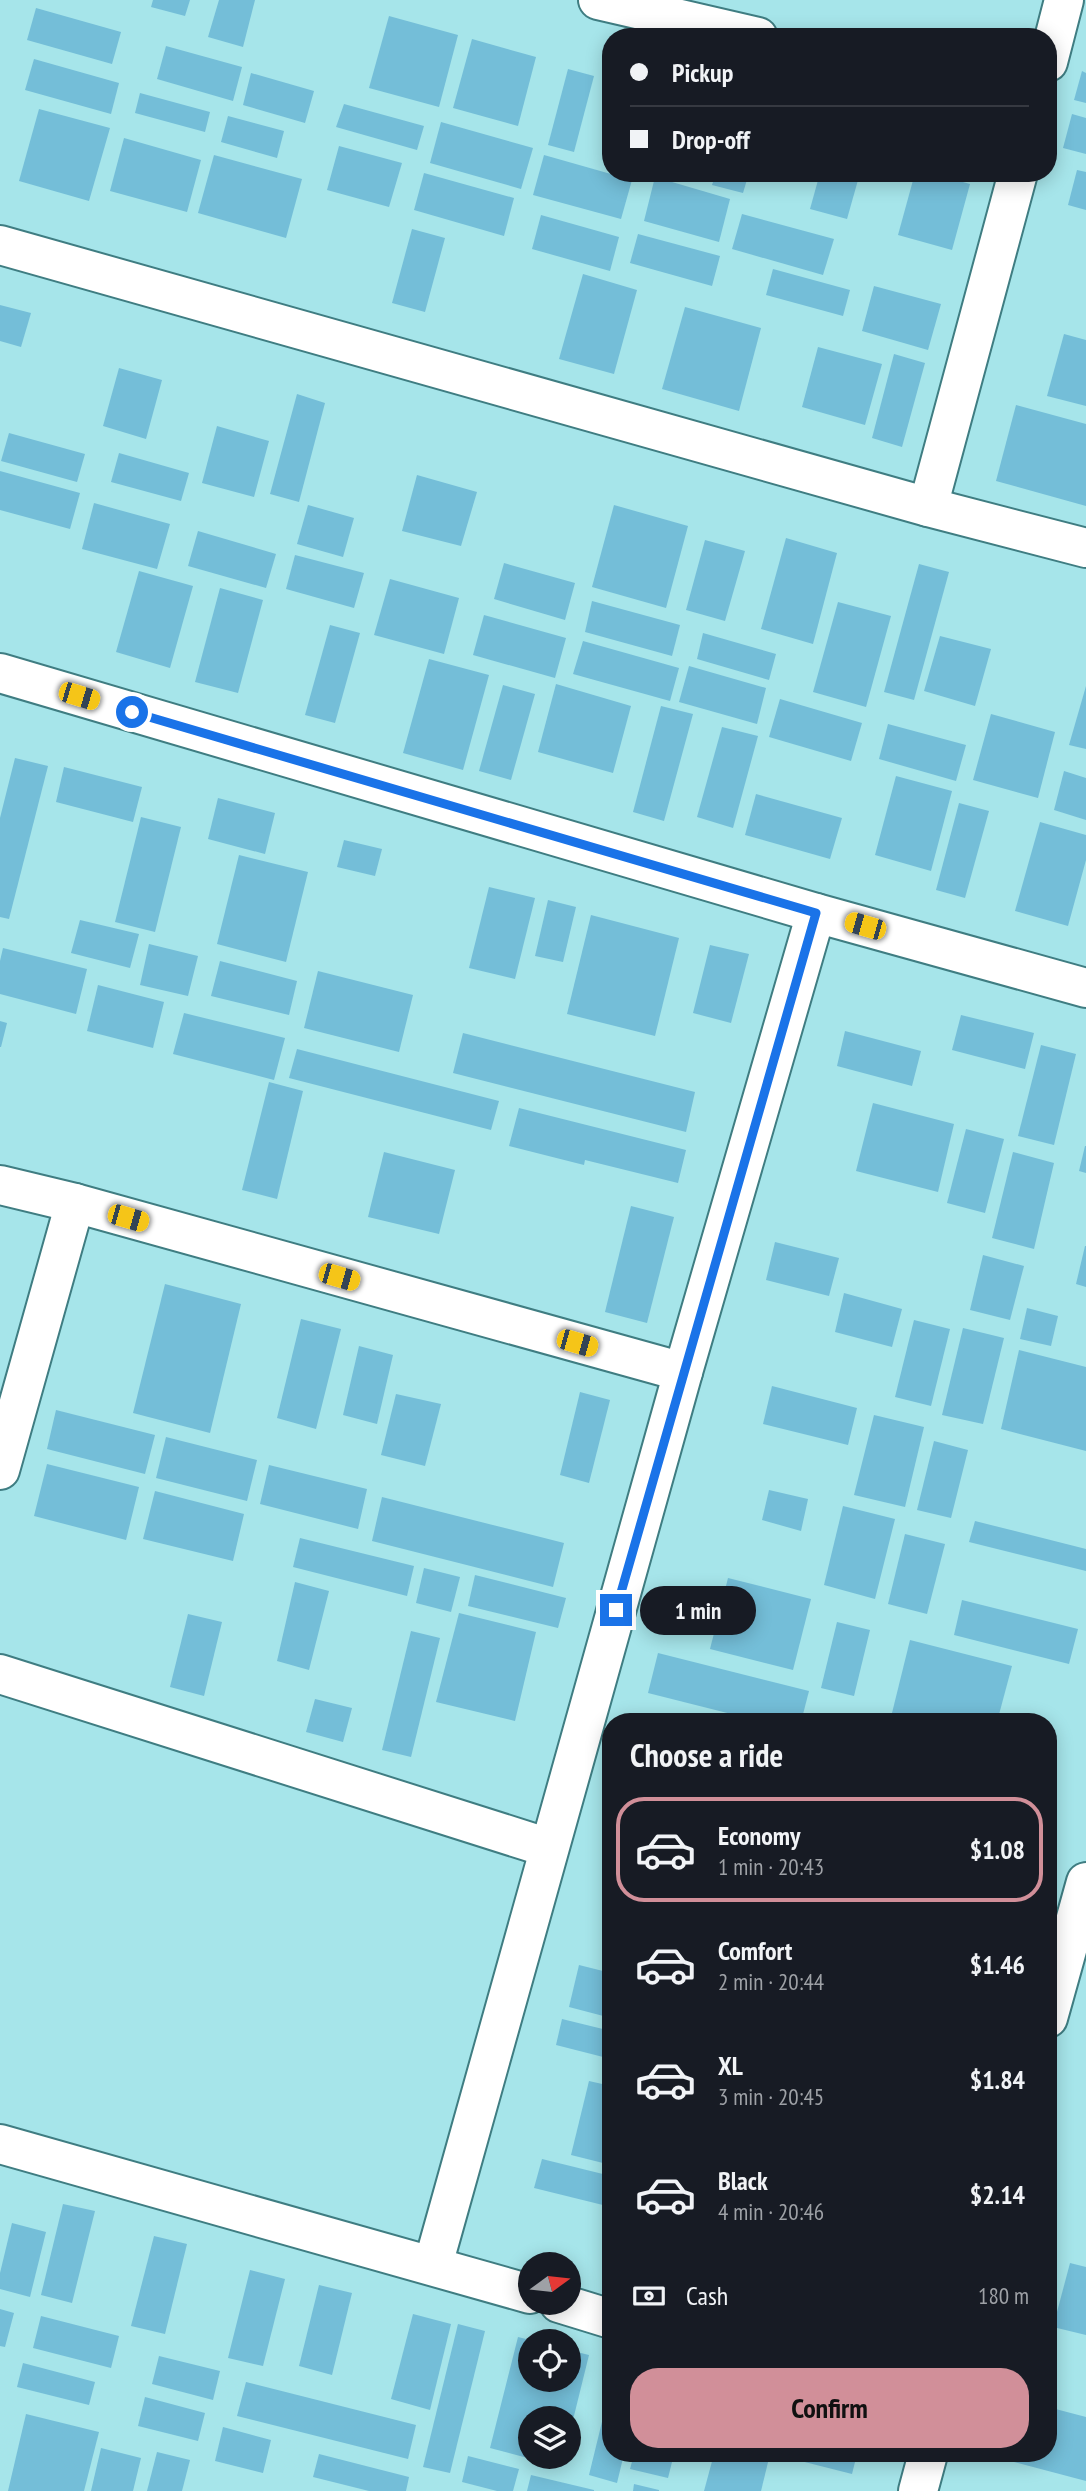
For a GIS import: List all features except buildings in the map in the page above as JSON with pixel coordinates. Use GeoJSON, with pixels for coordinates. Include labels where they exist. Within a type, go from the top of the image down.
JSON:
{"type":"FeatureCollection","features":[{"type":"Feature","properties":{"kind":"street"},"geometry":{"type":"LineString","coordinates":[[598,0],[719,28]]}},
{"type":"Feature","properties":{"kind":"street"},"geometry":{"type":"LineString","coordinates":[[1057,29],[1065,0]]}},
{"type":"Feature","properties":{"kind":"street"},"geometry":{"type":"LineString","coordinates":[[928,507],[1016,182]]}},
{"type":"Feature","properties":{"kind":"street"},"geometry":{"type":"LineString","coordinates":[[0,245],[928,507],[1086,548]]}},
{"type":"Feature","properties":{"kind":"street"},"geometry":{"type":"LineString","coordinates":[[0,673],[816,913],[1086,988]]}},
{"type":"Feature","properties":{"kind":"street"},"geometry":{"type":"LineString","coordinates":[[433,2265],[682,1372],[816,913]]}},
{"type":"Feature","properties":{"kind":"street"},"geometry":{"type":"LineString","coordinates":[[0,1185],[75,1203],[682,1372]]}},
{"type":"Feature","properties":{"kind":"street"},"geometry":{"type":"LineString","coordinates":[[0,1470],[75,1203]]}},
{"type":"Feature","properties":{"kind":"street"},"geometry":{"type":"LineString","coordinates":[[0,1674],[549,1848]]}},
{"type":"Feature","properties":{"kind":"street"},"geometry":{"type":"LineString","coordinates":[[1057,1986],[1086,1882]]}},
{"type":"Feature","properties":{"kind":"street"},"geometry":{"type":"LineString","coordinates":[[0,2144],[518,2290]]}},
{"type":"Feature","properties":{"kind":"street"},"geometry":{"type":"LineString","coordinates":[[581,2310],[602,2316]]}},
{"type":"Feature","properties":{"kind":"street"},"geometry":{"type":"LineString","coordinates":[[918,2491],[926,2462]]}},
{"type":"Feature","properties":{"kind":"route"},"geometry":{"type":"LineString","coordinates":[[132,712],[816,913],[682,1372],[616,1610]]}}]}
